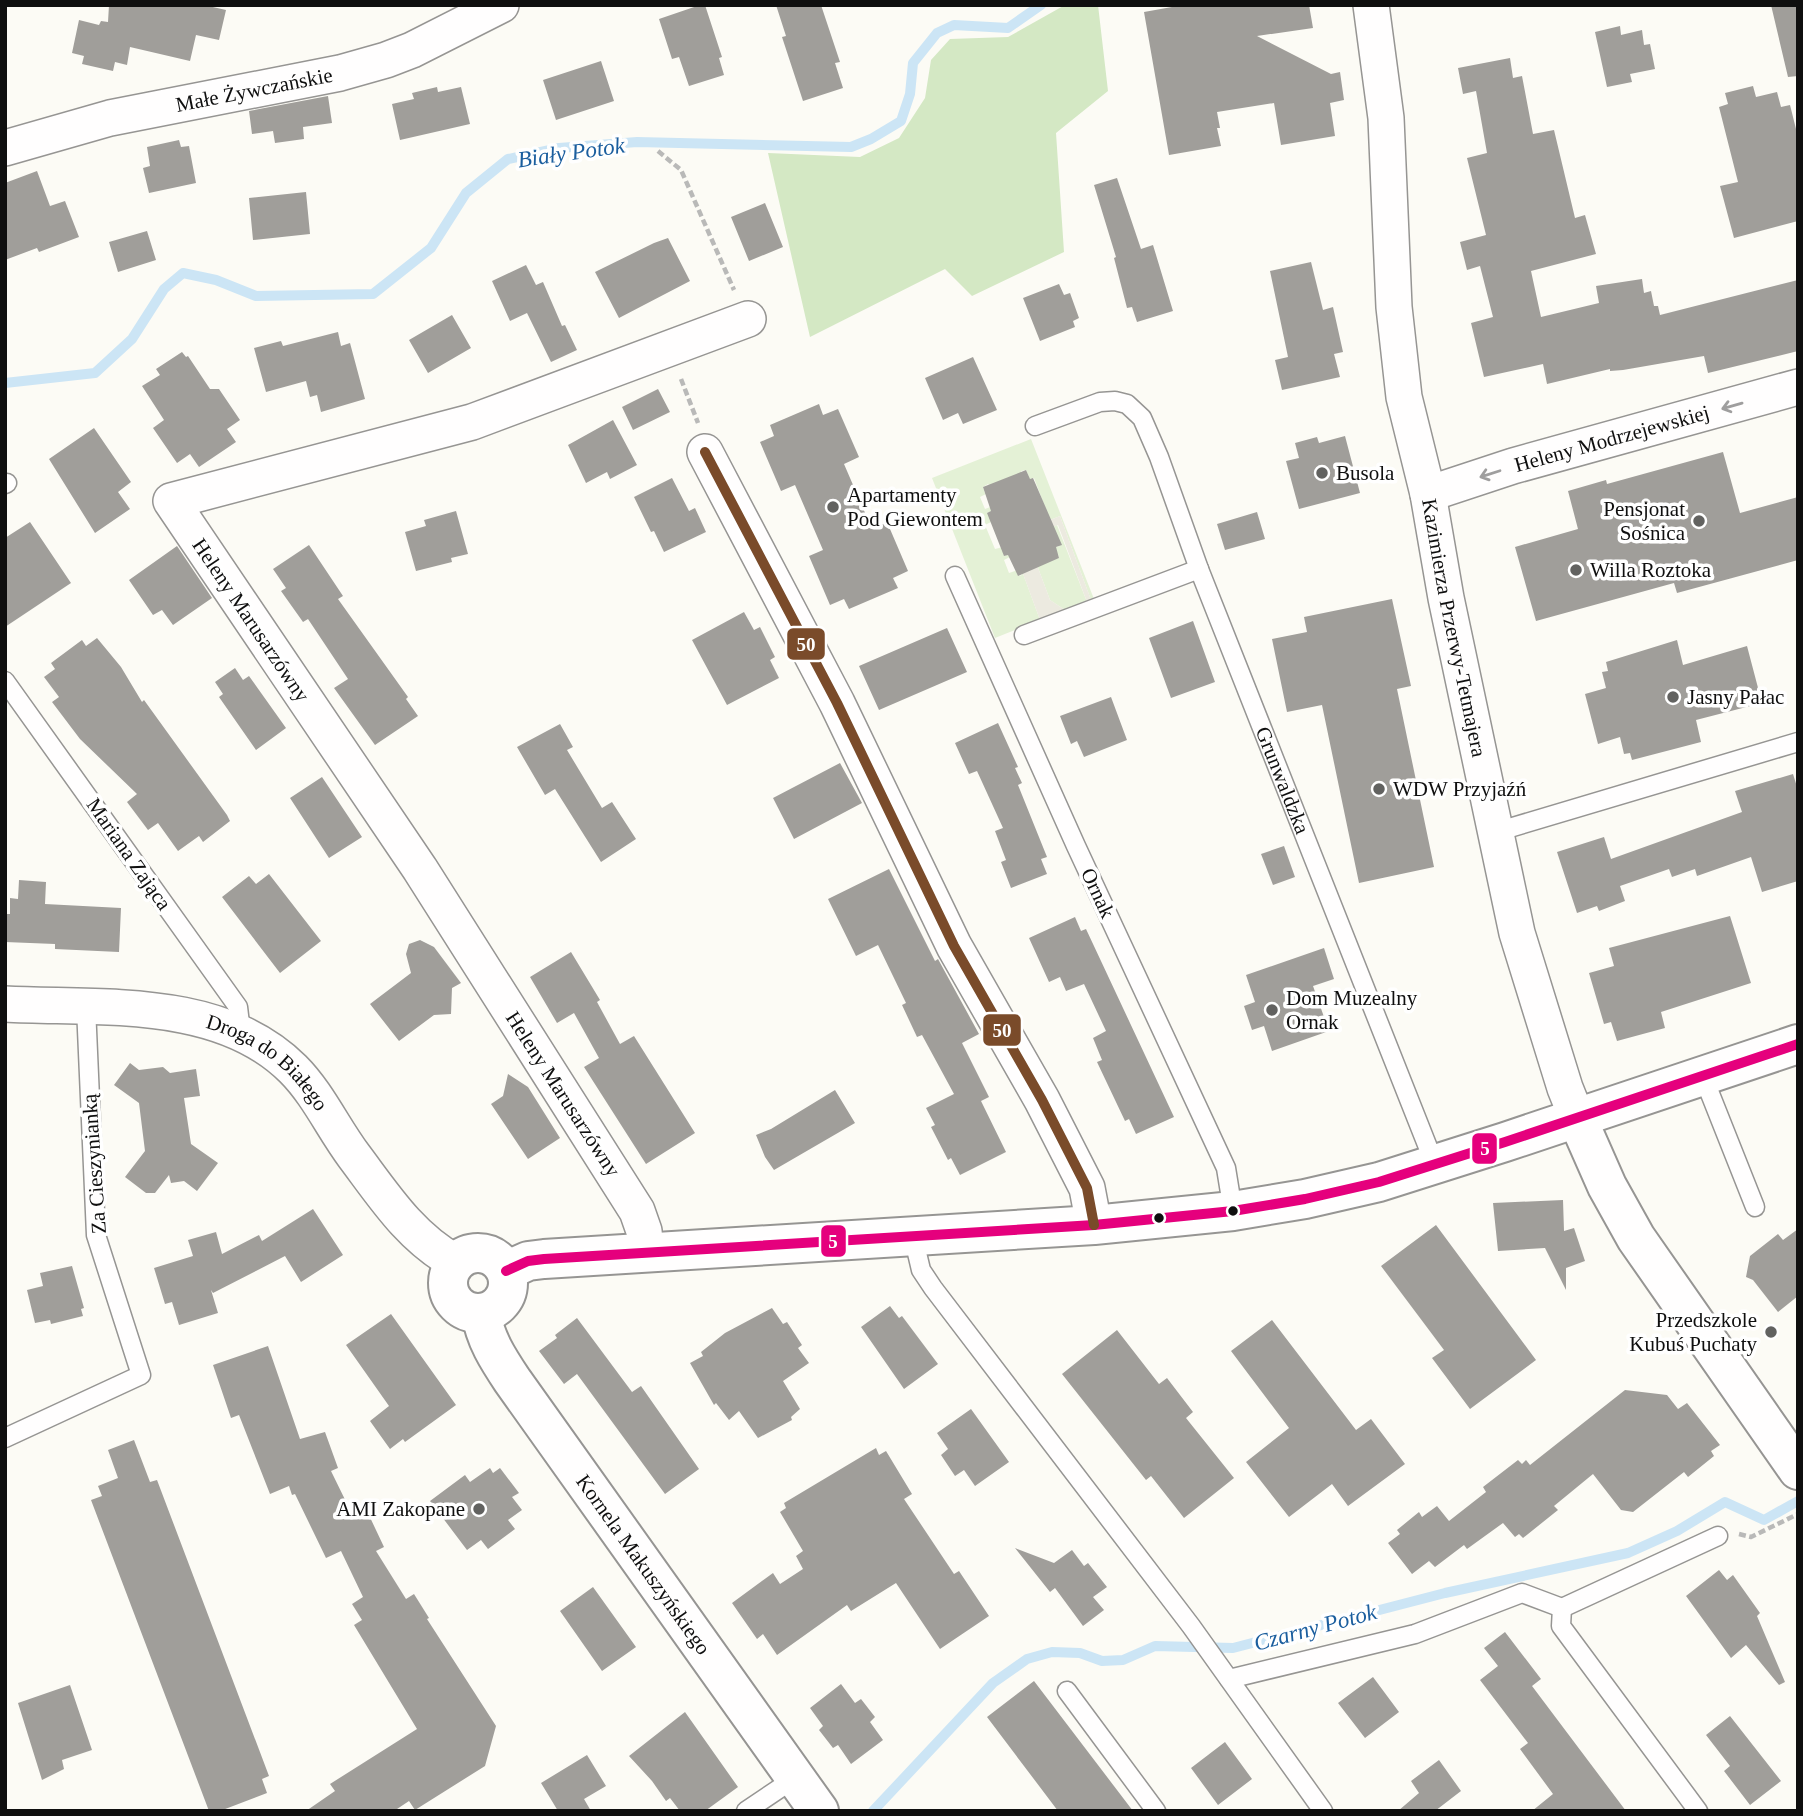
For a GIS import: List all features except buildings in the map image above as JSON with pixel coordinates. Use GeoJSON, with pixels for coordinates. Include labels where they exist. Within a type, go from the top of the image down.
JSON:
{"type":"FeatureCollection","features":[{"type":"Feature","properties":{"kind":"street","name":"Małe Żywczańskie"},"geometry":{"type":"LineString","coordinates":[[5,148],[110,118],[340,72],[386,60],[412,50],[501,5]]}},
{"type":"Feature","properties":{"kind":"street","name":"Kazimierza Przerwy-Tetmajera"},"geometry":{"type":"LineString","coordinates":[[1371,5],[1386,118],[1394,307],[1404,397],[1428,494],[1446,598],[1517,933],[1565,1088],[1606,1186],[1636,1238],[1798,1470]]}},
{"type":"Feature","properties":{"kind":"street","name":"Heleny Marusarzówny"},"geometry":{"type":"LineString","coordinates":[[646,1252],[644,1231],[637,1211],[420,869],[171,501],[472,422],[748,319]]}},
{"type":"Feature","properties":{"kind":"street","name":"Heleny Modrzejewskiej"},"geometry":{"type":"LineString","coordinates":[[1428,494],[1513,466],[1798,387]]}},
{"type":"Feature","properties":{"kind":"street"},"geometry":{"type":"LineString","coordinates":[[705,452],[837,703],[954,946],[1042,1100],[1087,1188],[1094,1225]]}},
{"type":"Feature","properties":{"kind":"street","name":"Droga do Białego"},"geometry":{"type":"LineString","coordinates":[[5,1003],[176,1013],[241,1032],[294,1070],[307,1085],[346,1146],[402,1220],[419,1237],[455,1262]]}},
{"type":"Feature","properties":{"kind":"street"},"geometry":{"type":"LineString","coordinates":[[506,1271],[528,1261],[544,1258],[1094,1225],[1233,1212],[1342,1191],[1435,1165],[1798,1044]]}},
{"type":"Feature","properties":{"kind":"street"},"geometry":{"type":"LineString","coordinates":[[480,1252],[496,1258],[506,1271],[508,1285],[504,1298],[494,1308],[481,1313],[460,1308],[448,1290],[448,1275],[455,1262],[469,1254],[480,1252]]}},
{"type":"Feature","properties":{"kind":"street","name":"Kornela Makuszyńskiego"},"geometry":{"type":"LineString","coordinates":[[481,1313],[491,1348],[507,1372],[819,1811]]}},
{"type":"Feature","properties":{"kind":"lane","name":"Grunwaldzka"},"geometry":{"type":"LineString","coordinates":[[1035,426],[1100,402],[1115,401],[1127,404],[1142,418],[1435,1165]]}},
{"type":"Feature","properties":{"kind":"lane"},"geometry":{"type":"LineString","coordinates":[[1024,635],[1199,569]]}},
{"type":"Feature","properties":{"kind":"lane","name":"Ornak"},"geometry":{"type":"LineString","coordinates":[[955,576],[1226,1168],[1233,1212]]}},
{"type":"Feature","properties":{"kind":"lane","name":"Mariana Zająca"},"geometry":{"type":"LineString","coordinates":[[5,681],[238,1007],[241,1032]]}},
{"type":"Feature","properties":{"kind":"lane"},"geometry":{"type":"LineString","coordinates":[[1496,832],[1798,742]]}},
{"type":"Feature","properties":{"kind":"lane","name":"Za Cieszynianką"},"geometry":{"type":"LineString","coordinates":[[5,1438],[141,1375],[96,1235],[86,1007]]}},
{"type":"Feature","properties":{"kind":"lane"},"geometry":{"type":"LineString","coordinates":[[1703,1076],[1755,1207]]}},
{"type":"Feature","properties":{"kind":"lane"},"geometry":{"type":"LineString","coordinates":[[913,1236],[921,1270],[933,1289],[1191,1626],[1323,1811]]}},
{"type":"Feature","properties":{"kind":"lane"},"geometry":{"type":"LineString","coordinates":[[1229,1679],[1415,1634],[1522,1593],[1562,1608],[1724,1531]]}},
{"type":"Feature","properties":{"kind":"lane"},"geometry":{"type":"LineString","coordinates":[[1562,1608],[1560,1626],[1698,1811]]}},
{"type":"Feature","properties":{"kind":"lane"},"geometry":{"type":"LineString","coordinates":[[1067,1691],[1156,1811]]}},
{"type":"Feature","properties":{"kind":"lane"},"geometry":{"type":"LineString","coordinates":[[746,1811],[795,1778]]}},
{"type":"Feature","properties":{"kind":"path"},"geometry":{"type":"LineString","coordinates":[[658,151],[681,170],[748,319]]}},
{"type":"Feature","properties":{"kind":"path"},"geometry":{"type":"LineString","coordinates":[[669,349],[696,417]]}},
{"type":"Feature","properties":{"kind":"path"},"geometry":{"type":"LineString","coordinates":[[1724,1531],[1751,1537],[1798,1514]]}},
{"type":"Feature","properties":{"kind":"green space"},"geometry":{"type":"Polygon","coordinates":[[[1065,5],[1098,5],[1108,91],[1056,133],[1064,252],[972,296],[945,269],[810,337],[768,153],[860,157],[899,138],[925,98],[931,60],[950,39],[1008,37],[1065,5]]]}},
{"type":"Feature","properties":{"kind":"green space"},"geometry":{"type":"Polygon","coordinates":[[[1031,439],[1094,599],[1091,600],[1060,516],[1050,520],[1034,478],[1030,479],[1031,482],[1026,470],[990,486],[988,484],[983,487],[985,493],[988,493],[980,497],[985,509],[993,506],[994,510],[987,513],[993,521],[985,525],[995,549],[1003,547],[1004,556],[1012,556],[1004,560],[1009,573],[1018,570],[1019,576],[1022,571],[1040,620],[995,638],[932,478],[1031,439]]]}},
{"type":"Feature","properties":{"kind":"green space"},"geometry":{"type":"Polygon","coordinates":[[[1057,525],[1087,602],[1065,610],[1050,600],[1037,565],[1059,558],[1055,545],[1061,545],[1052,527],[1057,525]]]}},
{"type":"Feature","properties":{"kind":"shaded area"},"geometry":{"type":"Polygon","coordinates":[[[1060,516],[1091,600],[1087,602],[1058,525],[1052,527],[1050,520],[1060,516]]]}},
{"type":"Feature","properties":{"kind":"shaded area"},"geometry":{"type":"Polygon","coordinates":[[[1037,565],[1050,600],[1065,610],[1040,620],[1022,571],[1037,565]]]}},
{"type":"Feature","properties":{"kind":"waterway","name":"Biały Potok"},"geometry":{"type":"LineString","coordinates":[[5,383],[95,373],[132,339],[164,289],[183,273],[216,280],[256,296],[373,294],[431,248],[466,193],[508,159],[559,148],[637,142],[851,147],[871,139],[901,121],[910,94],[913,63],[937,33],[954,25],[1008,28],[1041,5]]}},
{"type":"Feature","properties":{"kind":"waterway","name":"Czarny Potok"},"geometry":{"type":"LineString","coordinates":[[873,1811],[993,1683],[1027,1659],[1052,1652],[1080,1653],[1102,1661],[1123,1660],[1155,1646],[1233,1648],[1445,1593],[1628,1553],[1677,1531],[1725,1502],[1764,1520],[1798,1501]]}},
{"type":"Feature","properties":{"kind":"transit line","name":"50"},"geometry":{"type":"LineString","coordinates":[[705,452],[837,703],[954,946],[1042,1100],[1087,1188],[1094,1225]]}},
{"type":"Feature","properties":{"kind":"transit line","name":"5"},"geometry":{"type":"LineString","coordinates":[[506,1271],[528,1261],[544,1259],[1094,1225],[1233,1211],[1305,1199],[1379,1182],[1798,1044]]}},
{"type":"Feature","properties":{"kind":"place","name":"Busola"},"geometry":{"type":"Point","coordinates":[1322,473]}},
{"type":"Feature","properties":{"kind":"place","name":"Apartamenty Pod Giewontem"},"geometry":{"type":"Point","coordinates":[833,507]}},
{"type":"Feature","properties":{"kind":"place","name":"Pensjonat Sośnica"},"geometry":{"type":"Point","coordinates":[1699,521]}},
{"type":"Feature","properties":{"kind":"place","name":"Willa Roztoka"},"geometry":{"type":"Point","coordinates":[1576,570]}},
{"type":"Feature","properties":{"kind":"place","name":"Jasny Pałac"},"geometry":{"type":"Point","coordinates":[1673,697]}},
{"type":"Feature","properties":{"kind":"place","name":"WDW Przyjaźń"},"geometry":{"type":"Point","coordinates":[1379,789]}},
{"type":"Feature","properties":{"kind":"place","name":"Dom Muzealny Ornak"},"geometry":{"type":"Point","coordinates":[1272,1010]}},
{"type":"Feature","properties":{"kind":"place","name":"Przedszkole Kubuś Puchaty"},"geometry":{"type":"Point","coordinates":[1771,1332]}},
{"type":"Feature","properties":{"kind":"place","name":"AMI Zakopane"},"geometry":{"type":"Point","coordinates":[479,1509]}}]}
